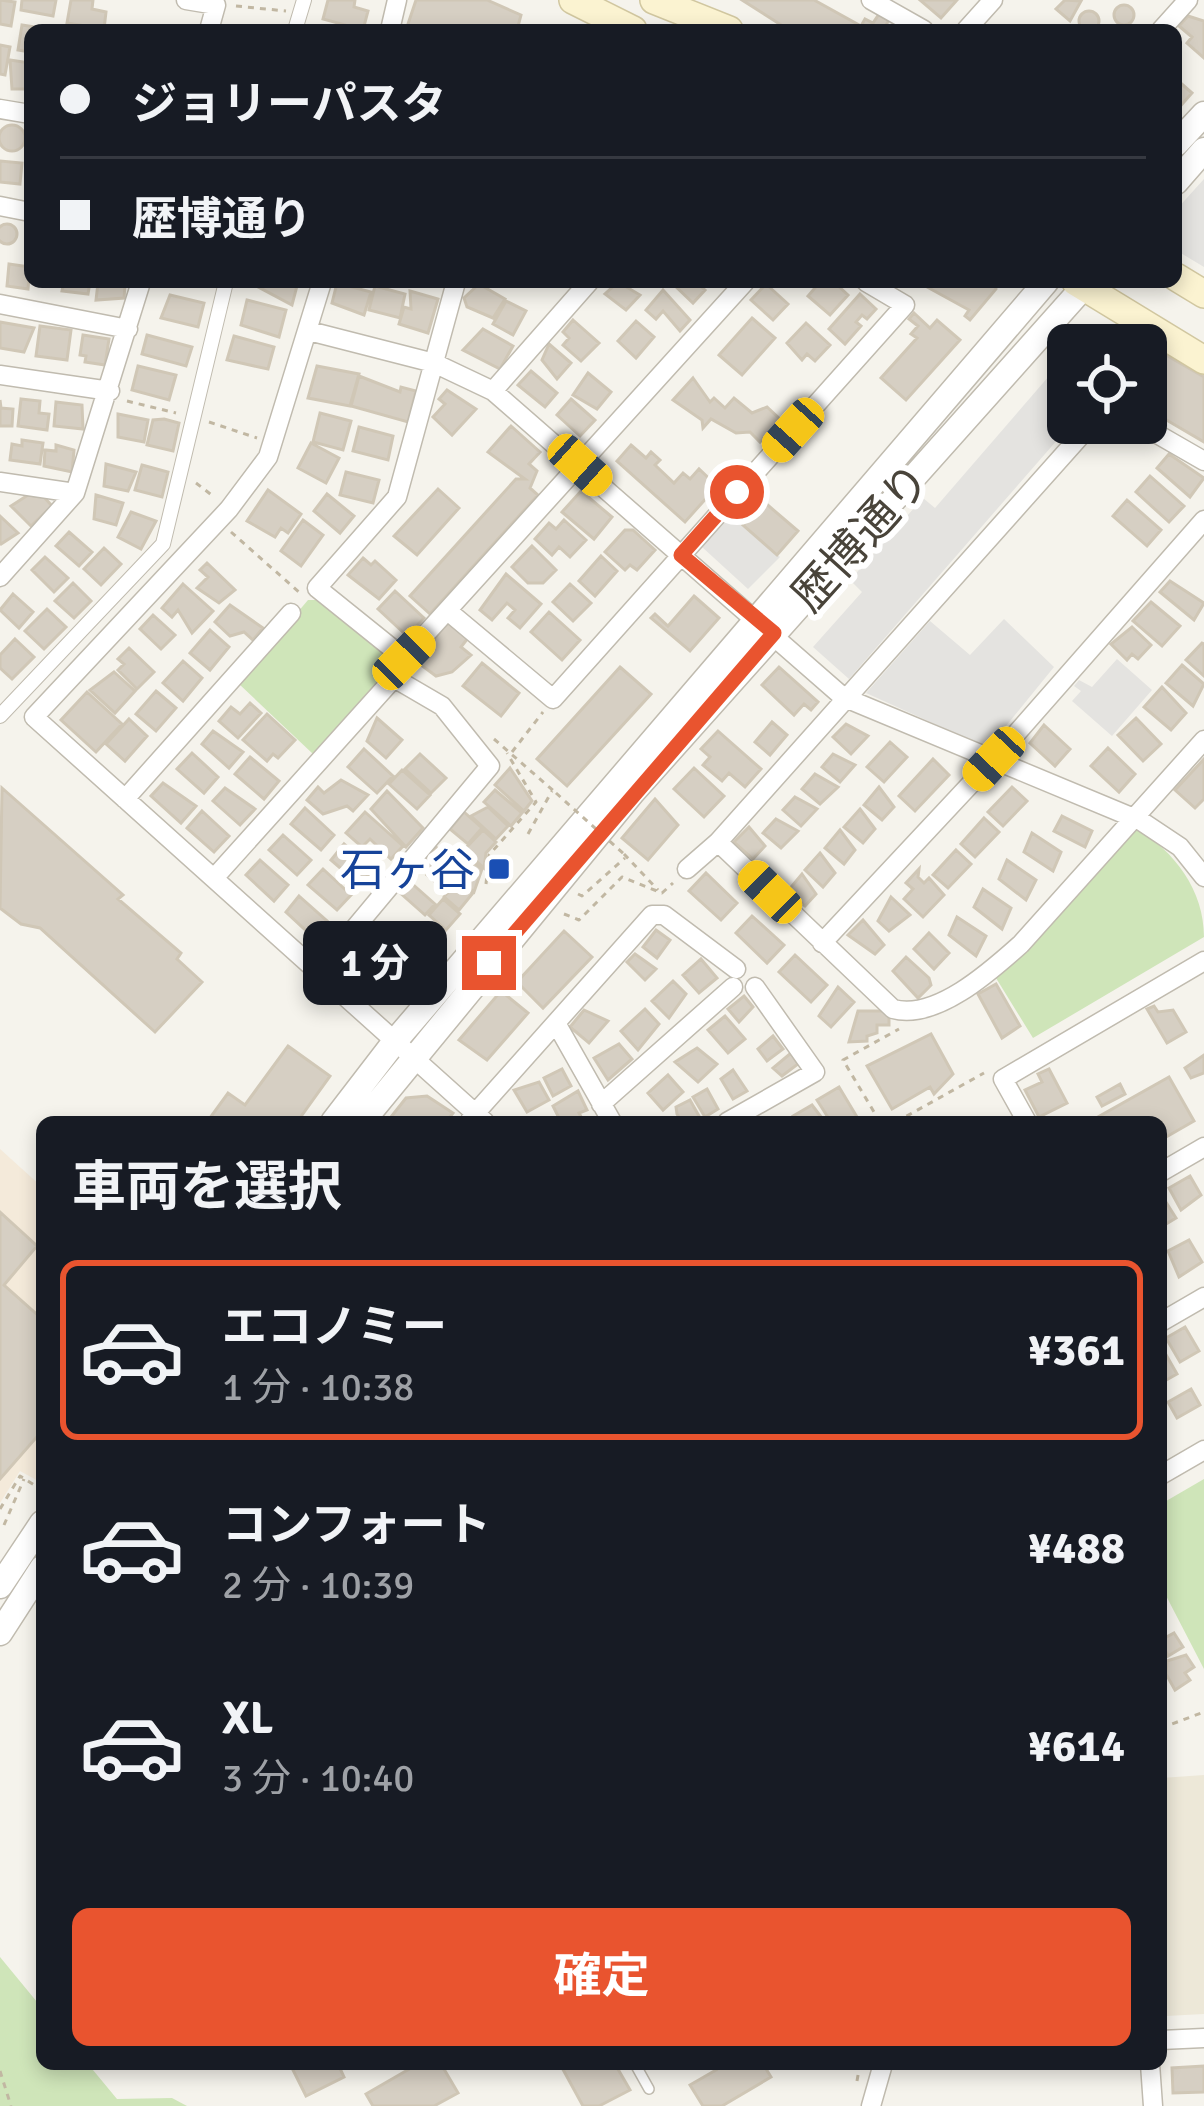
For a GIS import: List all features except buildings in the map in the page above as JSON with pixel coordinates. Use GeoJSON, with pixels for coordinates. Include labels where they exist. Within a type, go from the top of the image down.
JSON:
{"type":"FeatureCollection","features":[{"type":"Feature","properties":{"kind":"main road"},"geometry":{"type":"LineString","coordinates":[[573,0],[621,24]]}},
{"type":"Feature","properties":{"kind":"main road"},"geometry":{"type":"LineString","coordinates":[[654,0],[714,24]]}},
{"type":"Feature","properties":{"kind":"main road"},"geometry":{"type":"LineString","coordinates":[[1088,288],[1204,360]]}},
{"type":"Feature","properties":{"kind":"street"},"geometry":{"type":"LineString","coordinates":[[186,0],[216,4],[211,24]]}},
{"type":"Feature","properties":{"kind":"street"},"geometry":{"type":"LineString","coordinates":[[872,0],[914,24]]}},
{"type":"Feature","properties":{"kind":"street"},"geometry":{"type":"LineString","coordinates":[[971,24],[993,0]]}},
{"type":"Feature","properties":{"kind":"street"},"geometry":{"type":"LineString","coordinates":[[1166,24],[1188,0]]}},
{"type":"Feature","properties":{"kind":"street"},"geometry":{"type":"LineString","coordinates":[[1182,138],[1204,114]]}},
{"type":"Feature","properties":{"kind":"street"},"geometry":{"type":"LineString","coordinates":[[1182,175],[1204,150]]}},
{"type":"Feature","properties":{"kind":"street"},"geometry":{"type":"LineString","coordinates":[[0,577],[75,493],[138,288]]}},
{"type":"Feature","properties":{"kind":"street"},"geometry":{"type":"LineString","coordinates":[[0,716],[163,544],[225,288]]}},
{"type":"Feature","properties":{"kind":"street"},"geometry":{"type":"LineString","coordinates":[[320,288],[268,457],[230,508],[34,717],[404,1047],[473,1116]]}},
{"type":"Feature","properties":{"kind":"street"},"geometry":{"type":"LineString","coordinates":[[454,288],[397,496],[317,588],[404,658],[741,288]]}},
{"type":"Feature","properties":{"kind":"street"},"geometry":{"type":"LineString","coordinates":[[493,391],[584,288]]}},
{"type":"Feature","properties":{"kind":"street"},"geometry":{"type":"LineString","coordinates":[[449,612],[553,699],[905,305],[876,288]]}},
{"type":"Feature","properties":{"kind":"street","name":"歴博通り"},"geometry":{"type":"LineString","coordinates":[[339,1116],[404,1047],[766,627],[1041,288]]}},
{"type":"Feature","properties":{"kind":"street","name":"歴博通り"},"geometry":{"type":"LineString","coordinates":[[766,627],[1078,288]]}},
{"type":"Feature","properties":{"kind":"street"},"geometry":{"type":"LineString","coordinates":[[0,304],[128,329]]}},
{"type":"Feature","properties":{"kind":"street"},"geometry":{"type":"LineString","coordinates":[[309,331],[434,363],[493,391],[843,697],[1135,818],[1197,853],[1204,877]]}},
{"type":"Feature","properties":{"kind":"street"},"geometry":{"type":"LineString","coordinates":[[0,375],[109,394]]}},
{"type":"Feature","properties":{"kind":"street"},"geometry":{"type":"LineString","coordinates":[[1167,440],[1204,461]]}},
{"type":"Feature","properties":{"kind":"street"},"geometry":{"type":"LineString","coordinates":[[688,869],[718,842],[1073,444]]}},
{"type":"Feature","properties":{"kind":"street"},"geometry":{"type":"LineString","coordinates":[[0,482],[75,493]]}},
{"type":"Feature","properties":{"kind":"street"},"geometry":{"type":"LineString","coordinates":[[822,943],[994,759],[1204,520]]}},
{"type":"Feature","properties":{"kind":"street"},"geometry":{"type":"LineString","coordinates":[[125,799],[291,613]]}},
{"type":"Feature","properties":{"kind":"street"},"geometry":{"type":"LineString","coordinates":[[214,877],[394,678],[442,706],[490,766],[319,971]]}},
{"type":"Feature","properties":{"kind":"street"},"geometry":{"type":"LineString","coordinates":[[718,842],[893,1009],[925,1009],[992,971],[1204,740]]}},
{"type":"Feature","properties":{"kind":"street"},"geometry":{"type":"LineString","coordinates":[[478,1116],[652,915],[664,915],[735,978],[602,1104]]}},
{"type":"Feature","properties":{"kind":"street"},"geometry":{"type":"LineString","coordinates":[[1024,1116],[1003,1079],[1204,961]]}},
{"type":"Feature","properties":{"kind":"street"},"geometry":{"type":"LineString","coordinates":[[738,1116],[815,1072],[754,987]]}},
{"type":"Feature","properties":{"kind":"street"},"geometry":{"type":"LineString","coordinates":[[556,1023],[609,1116]]}},
{"type":"Feature","properties":{"kind":"street","name":"歴博通り"},"geometry":{"type":"LineString","coordinates":[[365,1116],[404,1047]]}},
{"type":"Feature","properties":{"kind":"street"},"geometry":{"type":"LineString","coordinates":[[1167,1169],[1204,1147]]}},
{"type":"Feature","properties":{"kind":"street"},"geometry":{"type":"LineString","coordinates":[[1167,1319],[1204,1297]]}},
{"type":"Feature","properties":{"kind":"street"},"geometry":{"type":"LineString","coordinates":[[1167,1472],[1204,1450]]}},
{"type":"Feature","properties":{"kind":"street"},"geometry":{"type":"LineString","coordinates":[[0,1586],[36,1532]]}},
{"type":"Feature","properties":{"kind":"street"},"geometry":{"type":"LineString","coordinates":[[0,1633],[36,1577]]}},
{"type":"Feature","properties":{"kind":"street"},"geometry":{"type":"LineString","coordinates":[[1167,2040],[1204,2038]]}},
{"type":"Feature","properties":{"kind":"street"},"geometry":{"type":"LineString","coordinates":[[871,2106],[881,2070]]}},
{"type":"Feature","properties":{"kind":"street"},"geometry":{"type":"LineString","coordinates":[[1150,2070],[1153,2106]]}},
{"type":"Feature","properties":{"kind":"lane"},"geometry":{"type":"LineString","coordinates":[[638,2070],[649,2089]]}},
{"type":"Feature","properties":{"kind":"path"},"geometry":{"type":"LineString","coordinates":[[216,4],[290,11]]}},
{"type":"Feature","properties":{"kind":"path"},"geometry":{"type":"LineString","coordinates":[[109,394],[257,438],[247,453]]}},
{"type":"Feature","properties":{"kind":"path"},"geometry":{"type":"LineString","coordinates":[[181,471],[216,498],[226,483]]}},
{"type":"Feature","properties":{"kind":"path"},"geometry":{"type":"LineString","coordinates":[[239,518],[228,530],[298,593]]}},
{"type":"Feature","properties":{"kind":"path"},"geometry":{"type":"LineString","coordinates":[[511,754],[553,699]]}},
{"type":"Feature","properties":{"kind":"path"},"geometry":{"type":"LineString","coordinates":[[489,734],[670,900],[664,915]]}},
{"type":"Feature","properties":{"kind":"path"},"geometry":{"type":"LineString","coordinates":[[502,746],[537,807],[528,834]]}},
{"type":"Feature","properties":{"kind":"path"},"geometry":{"type":"LineString","coordinates":[[486,884],[489,855],[554,791]]}},
{"type":"Feature","properties":{"kind":"path"},"geometry":{"type":"LineString","coordinates":[[577,893],[582,896],[625,856]]}},
{"type":"Feature","properties":{"kind":"path"},"geometry":{"type":"LineString","coordinates":[[560,913],[579,920],[622,877],[662,893]]}},
{"type":"Feature","properties":{"kind":"path"},"geometry":{"type":"LineString","coordinates":[[876,1116],[843,1060],[897,1032],[906,1012]]}},
{"type":"Feature","properties":{"kind":"path"},"geometry":{"type":"LineString","coordinates":[[907,1116],[973,1080]]}},
{"type":"Feature","properties":{"kind":"path"},"geometry":{"type":"LineString","coordinates":[[22,1478],[36,1486]]}},
{"type":"Feature","properties":{"kind":"path"},"geometry":{"type":"LineString","coordinates":[[0,1509],[22,1478]]}},
{"type":"Feature","properties":{"kind":"path"},"geometry":{"type":"LineString","coordinates":[[12,1531],[2,1528],[22,1478]]}},
{"type":"Feature","properties":{"kind":"path"},"geometry":{"type":"LineString","coordinates":[[1167,1725],[1204,1712]]}},
{"type":"Feature","properties":{"kind":"path"},"geometry":{"type":"LineString","coordinates":[[0,2071],[11,2106]]}},
{"type":"Feature","properties":{"kind":"shaded area"},"geometry":{"type":"Polygon","coordinates":[[[1204,179],[1204,267],[1182,254],[1182,203],[1204,179]]]}},
{"type":"Feature","properties":{"kind":"shaded area"},"geometry":{"type":"Polygon","coordinates":[[[1047,378],[1047,444],[1054,444],[849,679],[813,647],[862,592],[850,580],[923,498],[935,508],[1047,378]]]}},
{"type":"Feature","properties":{"kind":"shaded area"},"geometry":{"type":"Polygon","coordinates":[[[731,516],[780,557],[748,589],[702,547],[731,516]]]}},
{"type":"Feature","properties":{"kind":"shaded area"},"geometry":{"type":"Polygon","coordinates":[[[1004,619],[1054,667],[988,748],[866,693],[930,621],[970,655],[1004,619]]]}},
{"type":"Feature","properties":{"kind":"shaded area"},"geometry":{"type":"Polygon","coordinates":[[[1117,659],[1152,690],[1112,736],[1072,701],[1081,691],[1074,686],[1079,680],[1092,687],[1117,659]]]}},
{"type":"Feature","properties":{"kind":"shaded area"},"geometry":{"type":"Polygon","coordinates":[[[0,1149],[36,1182],[36,1480],[20,1471],[0,1503],[0,1149]]]}},
{"type":"Feature","properties":{"kind":"shaded area"},"geometry":{"type":"Polygon","coordinates":[[[1204,1775],[1204,2014],[1167,2016],[1167,1778],[1204,1775]]]}},
{"type":"Feature","properties":{"kind":"green space"},"geometry":{"type":"Polygon","coordinates":[[[308,600],[319,600],[391,658],[391,672],[313,754],[238,683],[308,600]]]}},
{"type":"Feature","properties":{"kind":"green space"},"geometry":{"type":"Polygon","coordinates":[[[1135,827],[1163,848],[1193,888],[1204,937],[1033,1038],[996,978],[1135,827]]]}},
{"type":"Feature","properties":{"kind":"green space"},"geometry":{"type":"Polygon","coordinates":[[[1204,1479],[1204,1669],[1167,1598],[1167,1501],[1204,1479]]]}},
{"type":"Feature","properties":{"kind":"green space"},"geometry":{"type":"Polygon","coordinates":[[[0,1957],[36,2001],[36,2070],[93,2070],[117,2099],[172,2098],[187,2106],[0,2106],[0,1957]]]}},
{"type":"Feature","properties":{"kind":"place","name":"石ヶ谷"},"geometry":{"type":"Point","coordinates":[499,869]}},
{"type":"Feature","properties":{"kind":"route"},"geometry":{"type":"LineString","coordinates":[[489,963],[774,633],[681,555],[737,492]]}}]}
